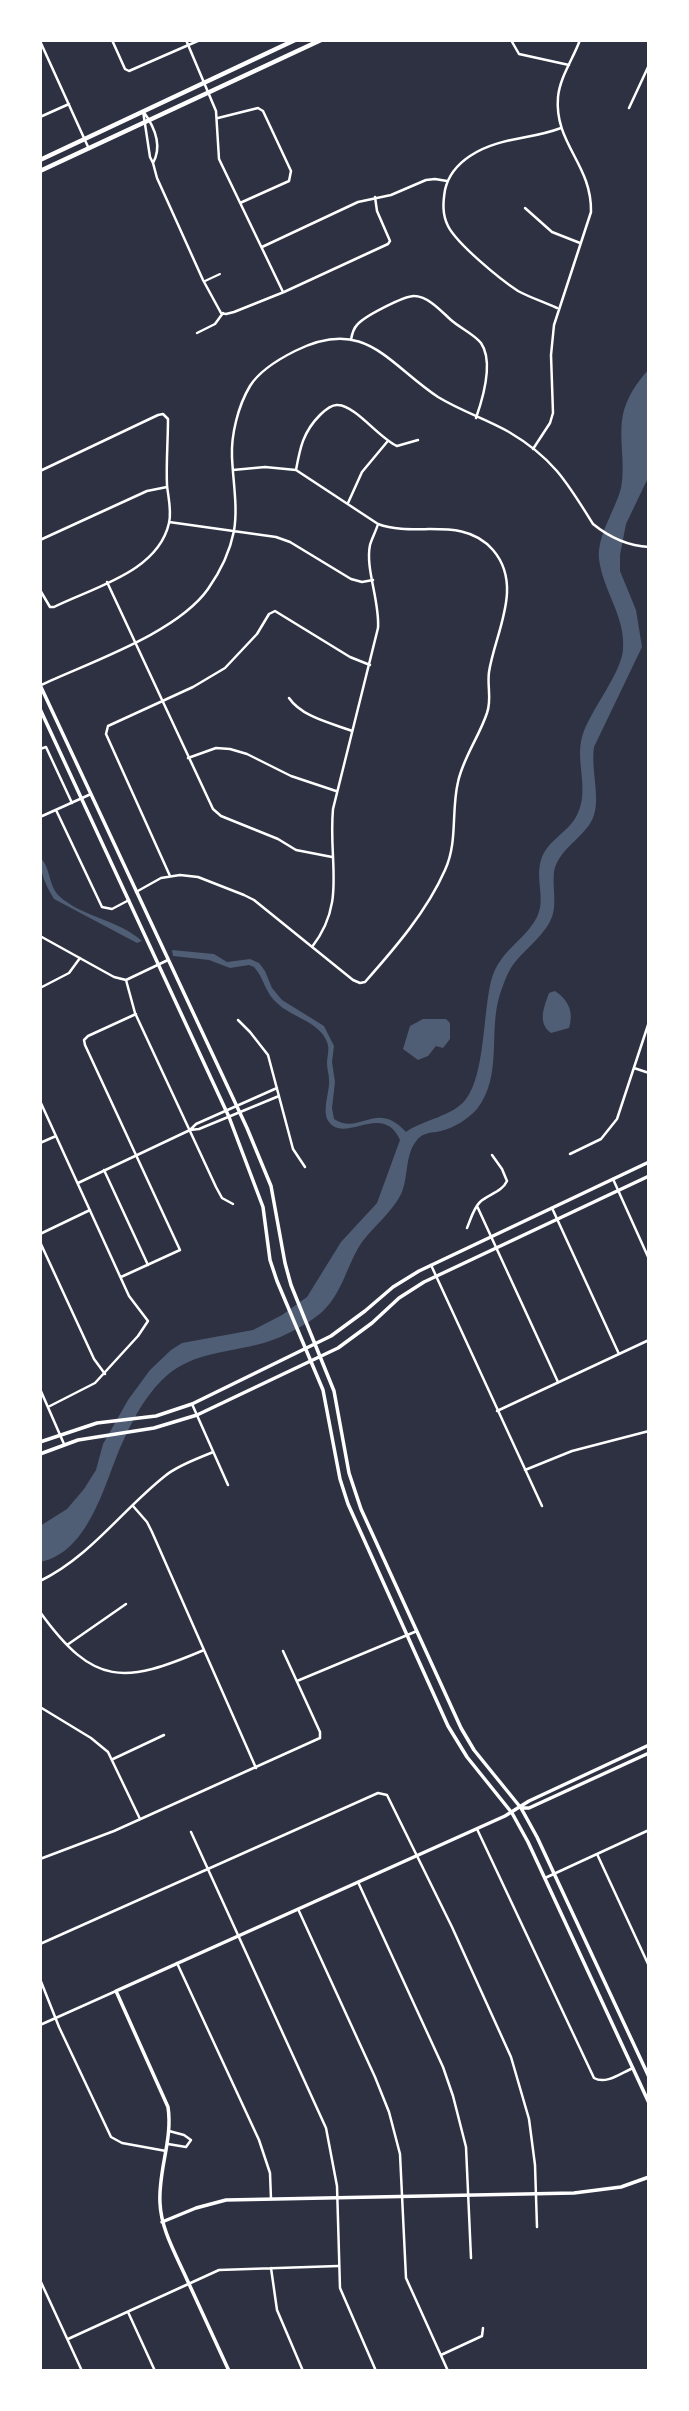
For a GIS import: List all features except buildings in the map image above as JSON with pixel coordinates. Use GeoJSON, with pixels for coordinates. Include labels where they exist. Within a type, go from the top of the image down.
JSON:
{"type":"FeatureCollection","features":[{"type":"Feature","properties":{"kind":"main road"},"geometry":{"type":"LineString","coordinates":[[40,160],[295,40]]}},
{"type":"Feature","properties":{"kind":"main road"},"geometry":{"type":"LineString","coordinates":[[40,171],[321,40]]}},
{"type":"Feature","properties":{"kind":"main road"},"geometry":{"type":"LineString","coordinates":[[40,685],[271,1186],[285,1263],[334,1391],[352,1483],[374,1538],[450,1705],[480,1759],[521,1808],[555,1873],[649,2078]]}},
{"type":"Feature","properties":{"kind":"main road"},"geometry":{"type":"LineString","coordinates":[[40,709],[229,1117],[263,1208],[270,1260],[313,1361],[329,1410],[344,1493],[365,1542],[456,1741],[471,1764],[512,1812],[649,2103]]}},
{"type":"Feature","properties":{"kind":"main road"},"geometry":{"type":"LineString","coordinates":[[129,900],[136,892]]}},
{"type":"Feature","properties":{"kind":"main road"},"geometry":{"type":"LineString","coordinates":[[40,1442],[97,1423],[150,1417],[192,1404],[316,1344],[341,1329],[405,1279],[431,1265],[649,1162]]}},
{"type":"Feature","properties":{"kind":"main road"},"geometry":{"type":"LineString","coordinates":[[40,1454],[101,1435],[154,1428],[197,1415],[321,1357],[348,1341],[410,1290],[649,1176]]}},
{"type":"Feature","properties":{"kind":"main road"},"geometry":{"type":"LineString","coordinates":[[97,1423],[101,1435]]}},
{"type":"Feature","properties":{"kind":"main road"},"geometry":{"type":"LineString","coordinates":[[333,1438],[343,1437]]}},
{"type":"Feature","properties":{"kind":"main road"},"geometry":{"type":"LineString","coordinates":[[365,1542],[374,1538]]}},
{"type":"Feature","properties":{"kind":"main road"},"geometry":{"type":"LineString","coordinates":[[440,1710],[450,1705]]}},
{"type":"Feature","properties":{"kind":"main road"},"geometry":{"type":"LineString","coordinates":[[229,2371],[162,2222],[161,2178],[168,2144],[168,2108],[117,1991],[477,1829],[521,1808],[529,1801],[649,1745]]}},
{"type":"Feature","properties":{"kind":"main road"},"geometry":{"type":"LineString","coordinates":[[640,1749],[643,1755]]}},
{"type":"Feature","properties":{"kind":"main road"},"geometry":{"type":"LineString","coordinates":[[521,1808],[529,1808],[649,1753]]}},
{"type":"Feature","properties":{"kind":"main road"},"geometry":{"type":"LineString","coordinates":[[628,1755],[631,1761]]}},
{"type":"Feature","properties":{"kind":"main road"},"geometry":{"type":"LineString","coordinates":[[471,1764],[480,1759]]}},
{"type":"Feature","properties":{"kind":"main road"},"geometry":{"type":"LineString","coordinates":[[162,2222],[226,2200],[535,2195],[621,2187],[649,2176]]}},
{"type":"Feature","properties":{"kind":"street"},"geometry":{"type":"LineString","coordinates":[[112,40],[125,69],[129,71],[200,40]]}},
{"type":"Feature","properties":{"kind":"street"},"geometry":{"type":"LineString","coordinates":[[186,40],[218,118],[219,159],[284,292]]}},
{"type":"Feature","properties":{"kind":"street"},"geometry":{"type":"LineString","coordinates":[[511,40],[519,54],[569,65]]}},
{"type":"Feature","properties":{"kind":"street"},"geometry":{"type":"LineString","coordinates":[[533,449],[550,423],[552,338],[558,309],[591,212],[591,197],[583,170],[561,128],[558,116],[558,95],[580,40]]}},
{"type":"Feature","properties":{"kind":"street"},"geometry":{"type":"LineString","coordinates":[[40,41],[89,149]]}},
{"type":"Feature","properties":{"kind":"street"},"geometry":{"type":"LineString","coordinates":[[629,108],[649,65]]}},
{"type":"Feature","properties":{"kind":"street"},"geometry":{"type":"LineString","coordinates":[[40,117],[69,104]]}},
{"type":"Feature","properties":{"kind":"street"},"geometry":{"type":"LineString","coordinates":[[218,118],[258,108],[263,111],[291,172],[289,181],[239,204]]}},
{"type":"Feature","properties":{"kind":"street"},"geometry":{"type":"LineString","coordinates":[[143,111],[150,120],[157,142],[153,163]]}},
{"type":"Feature","properties":{"kind":"street"},"geometry":{"type":"LineString","coordinates":[[143,111],[149,158],[204,282],[223,313]]}},
{"type":"Feature","properties":{"kind":"street"},"geometry":{"type":"LineString","coordinates":[[558,309],[514,288],[454,237],[444,213],[447,181],[470,156],[507,139],[537,136],[561,128]]}},
{"type":"Feature","properties":{"kind":"street"},"geometry":{"type":"LineString","coordinates":[[261,247],[358,202],[391,195],[426,180],[447,181]]}},
{"type":"Feature","properties":{"kind":"street"},"geometry":{"type":"LineString","coordinates":[[198,333],[215,324],[223,313],[234,312],[284,292],[388,244],[390,240],[377,211],[375,197]]}},
{"type":"Feature","properties":{"kind":"street"},"geometry":{"type":"LineString","coordinates":[[525,208],[552,232],[581,243]]}},
{"type":"Feature","properties":{"kind":"street"},"geometry":{"type":"LineString","coordinates":[[351,340],[358,323],[406,298],[419,296],[435,305],[478,340],[484,349],[485,389],[476,418]]}},
{"type":"Feature","properties":{"kind":"street"},"geometry":{"type":"LineString","coordinates":[[40,685],[175,620],[202,598],[227,556],[234,531],[232,440],[251,384],[266,369],[309,344],[331,339],[351,340],[375,347],[437,396],[476,418],[508,431],[555,466],[593,524],[601,531],[642,547],[649,547]]}},
{"type":"Feature","properties":{"kind":"street"},"geometry":{"type":"LineString","coordinates":[[296,470],[302,440],[309,426],[334,405],[340,405],[354,413],[387,442],[397,446],[418,440]]}},
{"type":"Feature","properties":{"kind":"street"},"geometry":{"type":"LineString","coordinates":[[40,471],[155,417],[163,414],[168,419],[169,522],[152,555],[107,582],[50,607],[41,593]]}},
{"type":"Feature","properties":{"kind":"street"},"geometry":{"type":"LineString","coordinates":[[348,503],[362,472],[387,442]]}},
{"type":"Feature","properties":{"kind":"street"},"geometry":{"type":"LineString","coordinates":[[136,892],[170,876],[198,877],[244,895],[352,980],[365,982],[420,914],[438,887],[447,867],[454,836],[458,779],[491,700],[489,673],[507,595],[501,562],[487,544],[467,532],[450,529],[391,529],[296,470],[265,467],[233,470]]}},
{"type":"Feature","properties":{"kind":"street"},"geometry":{"type":"LineString","coordinates":[[40,540],[147,491],[167,487]]}},
{"type":"Feature","properties":{"kind":"street"},"geometry":{"type":"LineString","coordinates":[[169,522],[276,537],[290,542],[351,579],[362,582],[373,580]]}},
{"type":"Feature","properties":{"kind":"street"},"geometry":{"type":"LineString","coordinates":[[312,947],[326,926],[334,902],[331,828],[337,791],[378,628],[379,613],[370,567],[370,545],[379,524]]}},
{"type":"Feature","properties":{"kind":"street"},"geometry":{"type":"LineString","coordinates":[[107,582],[213,809],[221,816],[278,839],[304,853],[332,857]]}},
{"type":"Feature","properties":{"kind":"street"},"geometry":{"type":"LineString","coordinates":[[170,876],[106,730],[108,726],[193,687],[225,668],[275,611],[350,657],[370,665]]}},
{"type":"Feature","properties":{"kind":"street"},"geometry":{"type":"LineString","coordinates":[[289,698],[295,706],[310,714],[352,731]]}},
{"type":"Feature","properties":{"kind":"street"},"geometry":{"type":"LineString","coordinates":[[40,749],[46,747],[72,803]]}},
{"type":"Feature","properties":{"kind":"street"},"geometry":{"type":"LineString","coordinates":[[188,758],[216,748],[230,749],[247,754],[291,776],[337,791]]}},
{"type":"Feature","properties":{"kind":"street"},"geometry":{"type":"LineString","coordinates":[[40,817],[91,794]]}},
{"type":"Feature","properties":{"kind":"street"},"geometry":{"type":"LineString","coordinates":[[56,810],[102,907],[112,909],[129,900]]}},
{"type":"Feature","properties":{"kind":"street"},"geometry":{"type":"LineString","coordinates":[[40,936],[114,977],[126,979],[168,960]]}},
{"type":"Feature","properties":{"kind":"street"},"geometry":{"type":"LineString","coordinates":[[40,988],[69,973],[80,958]]}},
{"type":"Feature","properties":{"kind":"street"},"geometry":{"type":"LineString","coordinates":[[126,979],[136,1014],[222,1198],[233,1204]]}},
{"type":"Feature","properties":{"kind":"street"},"geometry":{"type":"LineString","coordinates":[[121,1277],[180,1250],[84,1040],[136,1014]]}},
{"type":"Feature","properties":{"kind":"street"},"geometry":{"type":"LineString","coordinates":[[238,1020],[268,1055],[293,1149],[305,1167]]}},
{"type":"Feature","properties":{"kind":"street"},"geometry":{"type":"LineString","coordinates":[[570,1154],[595,1143],[610,1130],[621,1109],[649,1022]]}},
{"type":"Feature","properties":{"kind":"street"},"geometry":{"type":"LineString","coordinates":[[635,1068],[649,1073]]}},
{"type":"Feature","properties":{"kind":"street"},"geometry":{"type":"LineString","coordinates":[[190,1130],[226,1110],[277,1088]]}},
{"type":"Feature","properties":{"kind":"street"},"geometry":{"type":"LineString","coordinates":[[78,1183],[190,1130],[199,1129],[279,1096]]}},
{"type":"Feature","properties":{"kind":"street"},"geometry":{"type":"LineString","coordinates":[[40,1101],[129,1296],[148,1321],[95,1383],[48,1407]]}},
{"type":"Feature","properties":{"kind":"street"},"geometry":{"type":"LineString","coordinates":[[40,1115],[46,1112]]}},
{"type":"Feature","properties":{"kind":"street"},"geometry":{"type":"LineString","coordinates":[[40,1143],[56,1136]]}},
{"type":"Feature","properties":{"kind":"street"},"geometry":{"type":"LineString","coordinates":[[467,1228],[477,1206],[504,1187],[507,1181],[492,1155]]}},
{"type":"Feature","properties":{"kind":"street"},"geometry":{"type":"LineString","coordinates":[[104,1170],[148,1265]]}},
{"type":"Feature","properties":{"kind":"street"},"geometry":{"type":"LineString","coordinates":[[613,1179],[649,1259]]}},
{"type":"Feature","properties":{"kind":"street"},"geometry":{"type":"LineString","coordinates":[[477,1206],[558,1382]]}},
{"type":"Feature","properties":{"kind":"street"},"geometry":{"type":"LineString","coordinates":[[552,1208],[619,1354]]}},
{"type":"Feature","properties":{"kind":"street"},"geometry":{"type":"LineString","coordinates":[[40,1234],[90,1210]]}},
{"type":"Feature","properties":{"kind":"street"},"geometry":{"type":"LineString","coordinates":[[40,1242],[94,1359],[105,1374]]}},
{"type":"Feature","properties":{"kind":"street"},"geometry":{"type":"LineString","coordinates":[[431,1265],[542,1506]]}},
{"type":"Feature","properties":{"kind":"street"},"geometry":{"type":"LineString","coordinates":[[497,1410],[649,1340]]}},
{"type":"Feature","properties":{"kind":"street"},"geometry":{"type":"LineString","coordinates":[[40,1389],[65,1445]]}},
{"type":"Feature","properties":{"kind":"street"},"geometry":{"type":"LineString","coordinates":[[192,1404],[228,1485]]}},
{"type":"Feature","properties":{"kind":"street"},"geometry":{"type":"LineString","coordinates":[[525,1470],[572,1451],[649,1431]]}},
{"type":"Feature","properties":{"kind":"street"},"geometry":{"type":"LineString","coordinates":[[40,1581],[75,1560],[167,1474],[213,1452]]}},
{"type":"Feature","properties":{"kind":"street"},"geometry":{"type":"LineString","coordinates":[[133,1506],[152,1532],[256,1768]]}},
{"type":"Feature","properties":{"kind":"street"},"geometry":{"type":"LineString","coordinates":[[67,1645],[126,1604]]}},
{"type":"Feature","properties":{"kind":"street"},"geometry":{"type":"LineString","coordinates":[[40,1612],[67,1645],[88,1662],[109,1673],[122,1675],[174,1662],[204,1650]]}},
{"type":"Feature","properties":{"kind":"street"},"geometry":{"type":"LineString","coordinates":[[297,1681],[417,1631]]}},
{"type":"Feature","properties":{"kind":"street"},"geometry":{"type":"LineString","coordinates":[[40,1859],[140,1819],[317,1740],[320,1736],[283,1651]]}},
{"type":"Feature","properties":{"kind":"street"},"geometry":{"type":"LineString","coordinates":[[40,1707],[99,1744],[113,1759],[140,1819]]}},
{"type":"Feature","properties":{"kind":"street"},"geometry":{"type":"LineString","coordinates":[[113,1759],[164,1735]]}},
{"type":"Feature","properties":{"kind":"street"},"geometry":{"type":"LineString","coordinates":[[40,1944],[382,1793],[390,1800],[412,1850],[418,1855],[511,2057],[529,2119],[535,2165],[537,2227]]}},
{"type":"Feature","properties":{"kind":"street"},"geometry":{"type":"LineString","coordinates":[[477,1829],[594,2078],[605,2081],[633,2068]]}},
{"type":"Feature","properties":{"kind":"street"},"geometry":{"type":"LineString","coordinates":[[545,1878],[649,1830]]}},
{"type":"Feature","properties":{"kind":"street"},"geometry":{"type":"LineString","coordinates":[[191,1832],[326,2128],[338,2198],[340,2288],[344,2303],[376,2371]]}},
{"type":"Feature","properties":{"kind":"street"},"geometry":{"type":"LineString","coordinates":[[597,1854],[649,1966]]}},
{"type":"Feature","properties":{"kind":"street"},"geometry":{"type":"LineString","coordinates":[[358,1882],[450,2086],[466,2147],[471,2258]]}},
{"type":"Feature","properties":{"kind":"street"},"geometry":{"type":"LineString","coordinates":[[298,1909],[389,2112],[400,2154],[406,2278],[448,2371]]}},
{"type":"Feature","properties":{"kind":"street"},"geometry":{"type":"LineString","coordinates":[[177,1964],[258,2140],[270,2173],[271,2199]]}},
{"type":"Feature","properties":{"kind":"street"},"geometry":{"type":"LineString","coordinates":[[40,1979],[111,2137],[122,2143],[166,2151]]}},
{"type":"Feature","properties":{"kind":"street"},"geometry":{"type":"LineString","coordinates":[[40,2025],[117,1991]]}},
{"type":"Feature","properties":{"kind":"street"},"geometry":{"type":"LineString","coordinates":[[640,2082],[649,2078]]}},
{"type":"Feature","properties":{"kind":"street"},"geometry":{"type":"LineString","coordinates":[[168,2144],[186,2147],[191,2140],[169,2131]]}},
{"type":"Feature","properties":{"kind":"street"},"geometry":{"type":"LineString","coordinates":[[68,2339],[219,2270],[338,2266]]}},
{"type":"Feature","properties":{"kind":"street"},"geometry":{"type":"LineString","coordinates":[[271,2267],[277,2310],[303,2371]]}},
{"type":"Feature","properties":{"kind":"street"},"geometry":{"type":"LineString","coordinates":[[40,2280],[82,2371]]}},
{"type":"Feature","properties":{"kind":"street"},"geometry":{"type":"LineString","coordinates":[[128,2312],[155,2371]]}},
{"type":"Feature","properties":{"kind":"street"},"geometry":{"type":"LineString","coordinates":[[441,2355],[482,2336],[483,2328]]}},
{"type":"Feature","properties":{"kind":"lane"},"geometry":{"type":"LineString","coordinates":[[204,282],[220,274]]}},
{"type":"Feature","properties":{"kind":"water"},"geometry":{"type":"Polygon","coordinates":[[[649,369],[648,478],[626,524],[620,555],[620,571],[636,610],[642,647],[594,747],[596,804],[592,819],[557,863],[551,919],[513,965],[500,994],[495,1023],[493,1068],[485,1096],[477,1109],[461,1123],[419,1137],[410,1153],[400,1196],[362,1242],[340,1287],[323,1311],[309,1322],[282,1336],[194,1360],[172,1371],[162,1380],[133,1421],[92,1516],[82,1532],[71,1546],[57,1556],[40,1562],[40,1526],[67,1509],[84,1489],[96,1470],[103,1444],[128,1400],[150,1370],[182,1343],[253,1330],[282,1315],[307,1297],[341,1242],[377,1203],[400,1140],[393,1129],[384,1124],[374,1123],[344,1129],[329,1122],[326,1113],[329,1085],[327,1042],[318,1029],[273,999],[254,967],[249,965],[230,968],[209,960],[173,956],[172,950],[214,954],[227,962],[250,959],[259,963],[272,988],[282,1000],[324,1026],[334,1046],[334,1119],[352,1124],[386,1118],[406,1132],[454,1110],[466,1099],[472,1088],[480,1059],[491,981],[500,961],[532,926],[540,910],[541,860],[548,847],[573,821],[581,805],[582,737],[621,660],[621,626],[601,571],[599,550],[621,488],[623,414],[633,390],[649,369]]]}},
{"type":"Feature","properties":{"kind":"water"},"geometry":{"type":"Polygon","coordinates":[[[40,857],[59,896],[78,909],[123,928],[142,941],[137,943],[54,899],[44,879],[40,857]]]}},
{"type":"Feature","properties":{"kind":"water"},"geometry":{"type":"Polygon","coordinates":[[[555,991],[564,998],[571,1017],[569,1028],[551,1033],[544,1024],[543,1014],[549,993],[555,991]]]}},
{"type":"Feature","properties":{"kind":"water"},"geometry":{"type":"Polygon","coordinates":[[[423,1019],[446,1019],[450,1023],[450,1039],[443,1048],[436,1046],[428,1056],[418,1060],[403,1049],[410,1026],[423,1019]]]}}]}
